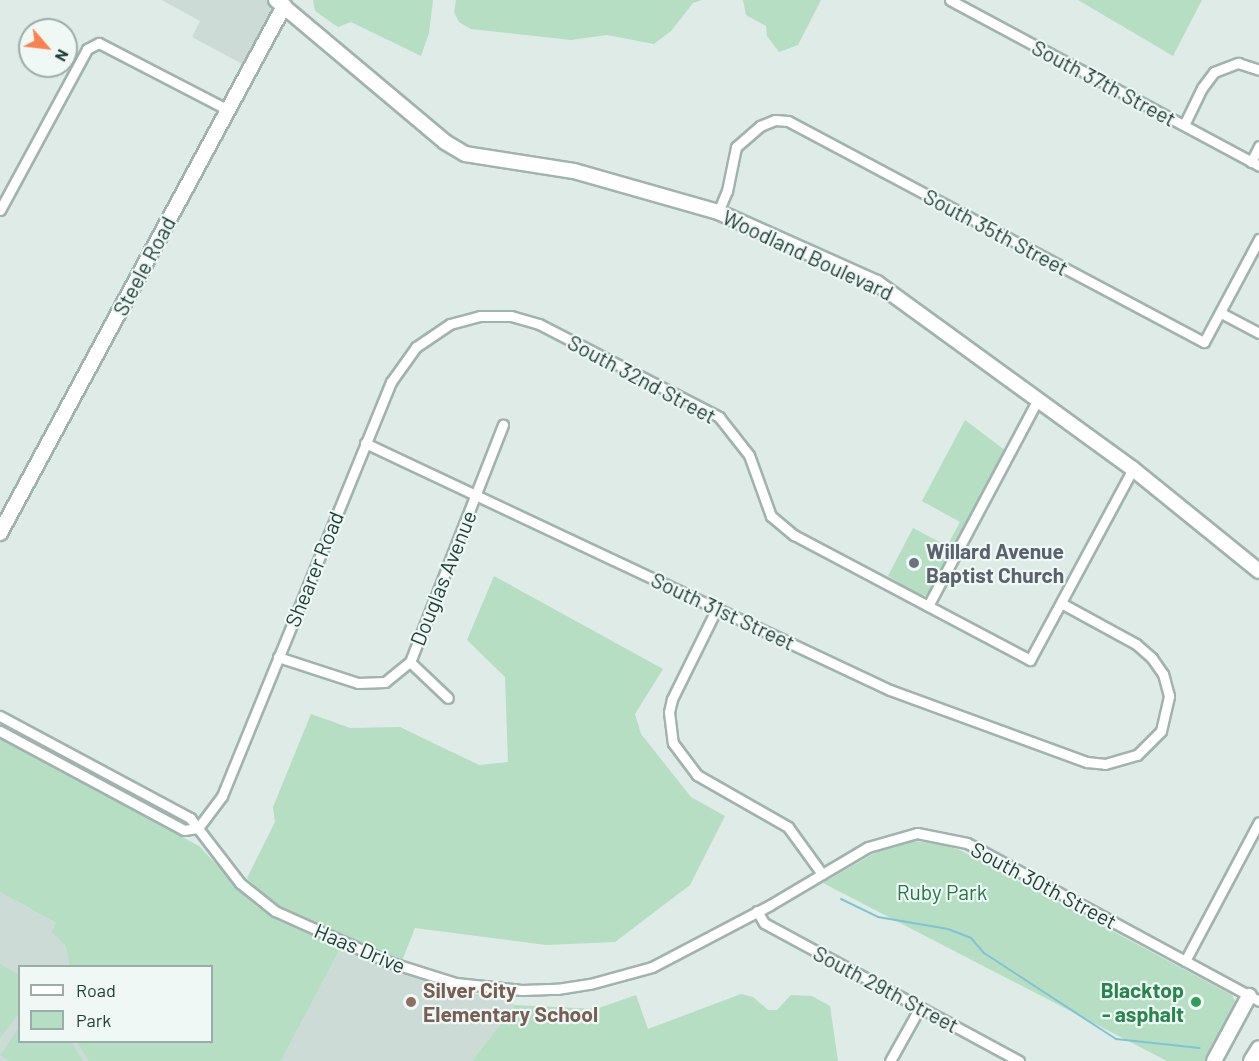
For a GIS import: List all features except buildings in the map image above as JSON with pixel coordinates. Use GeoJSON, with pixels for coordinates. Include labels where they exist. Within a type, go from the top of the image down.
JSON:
{"type":"FeatureCollection","features":[{"type":"Feature","properties":{"kind":"street","name":"South 37th Street"},"geometry":{"type":"LineString","coordinates":[[950,0],[1255,164]]}},
{"type":"Feature","properties":{"kind":"street","name":"Steele Road"},"geometry":{"type":"LineString","coordinates":[[0,533],[228,110],[282,2]]}},
{"type":"Feature","properties":{"kind":"street","name":"Woodland Boulevard"},"geometry":{"type":"LineString","coordinates":[[282,2],[455,149],[477,159],[574,171],[718,212],[877,283],[1133,469],[1259,571]]}},
{"type":"Feature","properties":{"kind":"street"},"geometry":{"type":"LineString","coordinates":[[0,210],[87,49],[99,43],[228,110]]}},
{"type":"Feature","properties":{"kind":"street"},"geometry":{"type":"LineString","coordinates":[[1184,125],[1202,87],[1214,72],[1238,63],[1259,70]]}},
{"type":"Feature","properties":{"kind":"street","name":"South 35th Street"},"geometry":{"type":"LineString","coordinates":[[718,212],[727,191],[736,147],[760,126],[775,120],[788,121],[1204,342],[1221,314]]}},
{"type":"Feature","properties":{"kind":"street"},"geometry":{"type":"LineString","coordinates":[[1255,164],[1259,146]]}},
{"type":"Feature","properties":{"kind":"street"},"geometry":{"type":"LineString","coordinates":[[1259,239],[1221,314],[1259,333]]}},
{"type":"Feature","properties":{"kind":"street","name":"South 32nd Street"},"geometry":{"type":"LineString","coordinates":[[450,324],[480,316],[511,316],[539,324],[719,417],[749,454],[771,516],[807,544],[1030,660],[1061,603]]}},
{"type":"Feature","properties":{"kind":"street","name":"Shearer Road"},"geometry":{"type":"LineString","coordinates":[[198,828],[222,796],[365,443],[392,382],[416,347],[450,324]]}},
{"type":"Feature","properties":{"kind":"street"},"geometry":{"type":"LineString","coordinates":[[928,606],[1038,399]]}},
{"type":"Feature","properties":{"kind":"street","name":"Douglas Avenue"},"geometry":{"type":"LineString","coordinates":[[410,662],[503,425]]}},
{"type":"Feature","properties":{"kind":"street","name":"South 31st Street"},"geometry":{"type":"LineString","coordinates":[[365,443],[890,690],[1088,762],[1123,761],[1149,746],[1161,731],[1168,696],[1163,674],[1152,658],[1061,603]]}},
{"type":"Feature","properties":{"kind":"street"},"geometry":{"type":"LineString","coordinates":[[1061,603],[1133,469]]}},
{"type":"Feature","properties":{"kind":"street"},"geometry":{"type":"LineString","coordinates":[[717,608],[677,684],[669,712],[673,743],[686,765],[712,784],[788,827],[822,874]]}},
{"type":"Feature","properties":{"kind":"street"},"geometry":{"type":"LineString","coordinates":[[278,657],[358,683],[385,682],[410,662],[448,698]]}},
{"type":"Feature","properties":{"kind":"street","name":"Haas Drive"},"geometry":{"type":"LineString","coordinates":[[0,716],[190,818],[240,883],[275,910],[422,974],[493,988],[557,989],[618,978],[684,952],[822,874]]}},
{"type":"Feature","properties":{"kind":"street"},"geometry":{"type":"LineString","coordinates":[[0,731],[184,830],[198,828]]}},
{"type":"Feature","properties":{"kind":"street"},"geometry":{"type":"LineString","coordinates":[[1185,961],[1259,822]]}},
{"type":"Feature","properties":{"kind":"street","name":"South 30th Street"},"geometry":{"type":"LineString","coordinates":[[822,874],[868,847],[898,836],[917,833],[948,836],[1254,998]]}},
{"type":"Feature","properties":{"kind":"street","name":"South 29th Street"},"geometry":{"type":"LineString","coordinates":[[757,912],[764,923],[1019,1061]]}},
{"type":"Feature","properties":{"kind":"street"},"geometry":{"type":"LineString","coordinates":[[1214,1061],[1254,998]]}},
{"type":"Feature","properties":{"kind":"street"},"geometry":{"type":"LineString","coordinates":[[890,1061],[920,1007]]}},
{"type":"Feature","properties":{"kind":"street"},"geometry":{"type":"LineString","coordinates":[[1251,1061],[1259,1048]]}},
{"type":"Feature","properties":{"kind":"shaded area"},"geometry":{"type":"Polygon","coordinates":[[[162,0],[268,0],[271,11],[244,65],[192,37],[200,21],[162,0]]]}},
{"type":"Feature","properties":{"kind":"shaded area"},"geometry":{"type":"Polygon","coordinates":[[[0,892],[97,946],[101,965],[18,965],[18,1043],[99,1043],[107,1061],[0,1061],[0,892]]]}},
{"type":"Feature","properties":{"kind":"shaded area","name":"Silver City Elementary School"},"geometry":{"type":"Polygon","coordinates":[[[341,947],[406,974],[456,991],[501,998],[515,1005],[472,1061],[281,1061],[341,947]]]}},
{"type":"Feature","properties":{"kind":"green space"},"geometry":{"type":"Polygon","coordinates":[[[313,0],[433,0],[429,33],[421,56],[351,22],[338,27],[315,11],[313,0]]]}},
{"type":"Feature","properties":{"kind":"green space"},"geometry":{"type":"Polygon","coordinates":[[[456,0],[702,0],[693,3],[671,31],[654,44],[607,35],[571,40],[471,29],[459,22],[454,12],[456,0]]]}},
{"type":"Feature","properties":{"kind":"green space"},"geometry":{"type":"Polygon","coordinates":[[[743,0],[821,0],[798,45],[779,52],[767,36],[766,26],[746,15],[743,0]]]}},
{"type":"Feature","properties":{"kind":"green space"},"geometry":{"type":"Polygon","coordinates":[[[1078,0],[1202,0],[1173,56],[1078,0]]]}},
{"type":"Feature","properties":{"kind":"green space"},"geometry":{"type":"Polygon","coordinates":[[[965,420],[1006,451],[928,595],[921,596],[888,576],[913,528],[947,546],[960,522],[922,501],[965,420]]]}},
{"type":"Feature","properties":{"kind":"green space"},"geometry":{"type":"Polygon","coordinates":[[[494,576],[663,669],[635,714],[641,734],[691,797],[725,816],[690,885],[615,942],[546,945],[415,928],[402,961],[285,909],[267,898],[247,878],[275,822],[273,807],[311,714],[350,728],[400,727],[479,765],[508,762],[505,677],[467,640],[494,576]]]}},
{"type":"Feature","properties":{"kind":"green space"},"geometry":{"type":"Polygon","coordinates":[[[0,738],[199,846],[256,906],[341,947],[281,1061],[89,1061],[78,1043],[213,1043],[213,965],[70,965],[66,946],[52,932],[56,923],[0,892],[0,738]]]}},
{"type":"Feature","properties":{"kind":"green space","name":"Ruby Park"},"geometry":{"type":"Polygon","coordinates":[[[912,841],[938,843],[960,850],[1232,995],[1236,1003],[1206,1061],[1167,1061],[823,883],[878,851],[912,841]]]}},
{"type":"Feature","properties":{"kind":"green space"},"geometry":{"type":"Polygon","coordinates":[[[0,964],[18,974],[18,1015],[0,1038],[0,964]]]}},
{"type":"Feature","properties":{"kind":"green space"},"geometry":{"type":"Polygon","coordinates":[[[741,994],[753,997],[768,1010],[777,1010],[791,995],[812,996],[830,1006],[838,1061],[472,1061],[515,1005],[596,1009],[636,995],[648,1029],[741,994]]]}},
{"type":"Feature","properties":{"kind":"green space"},"geometry":{"type":"Polygon","coordinates":[[[18,1029],[18,1043],[72,1043],[83,1061],[10,1061],[0,1055],[18,1029]]]}},
{"type":"Feature","properties":{"kind":"waterway"},"geometry":{"type":"LineString","coordinates":[[841,899],[878,917],[948,929],[971,938],[984,953],[1116,1039],[1200,1048]]}},
{"type":"Feature","properties":{"kind":"place","name":"Willard Avenue Baptist Church"},"geometry":{"type":"Point","coordinates":[914,563]}},
{"type":"Feature","properties":{"kind":"place","name":"Silver City Elementary School"},"geometry":{"type":"Point","coordinates":[411,1002]}},
{"type":"Feature","properties":{"kind":"place","name":"Blacktop - asphalt"},"geometry":{"type":"Point","coordinates":[1196,1002]}}]}
